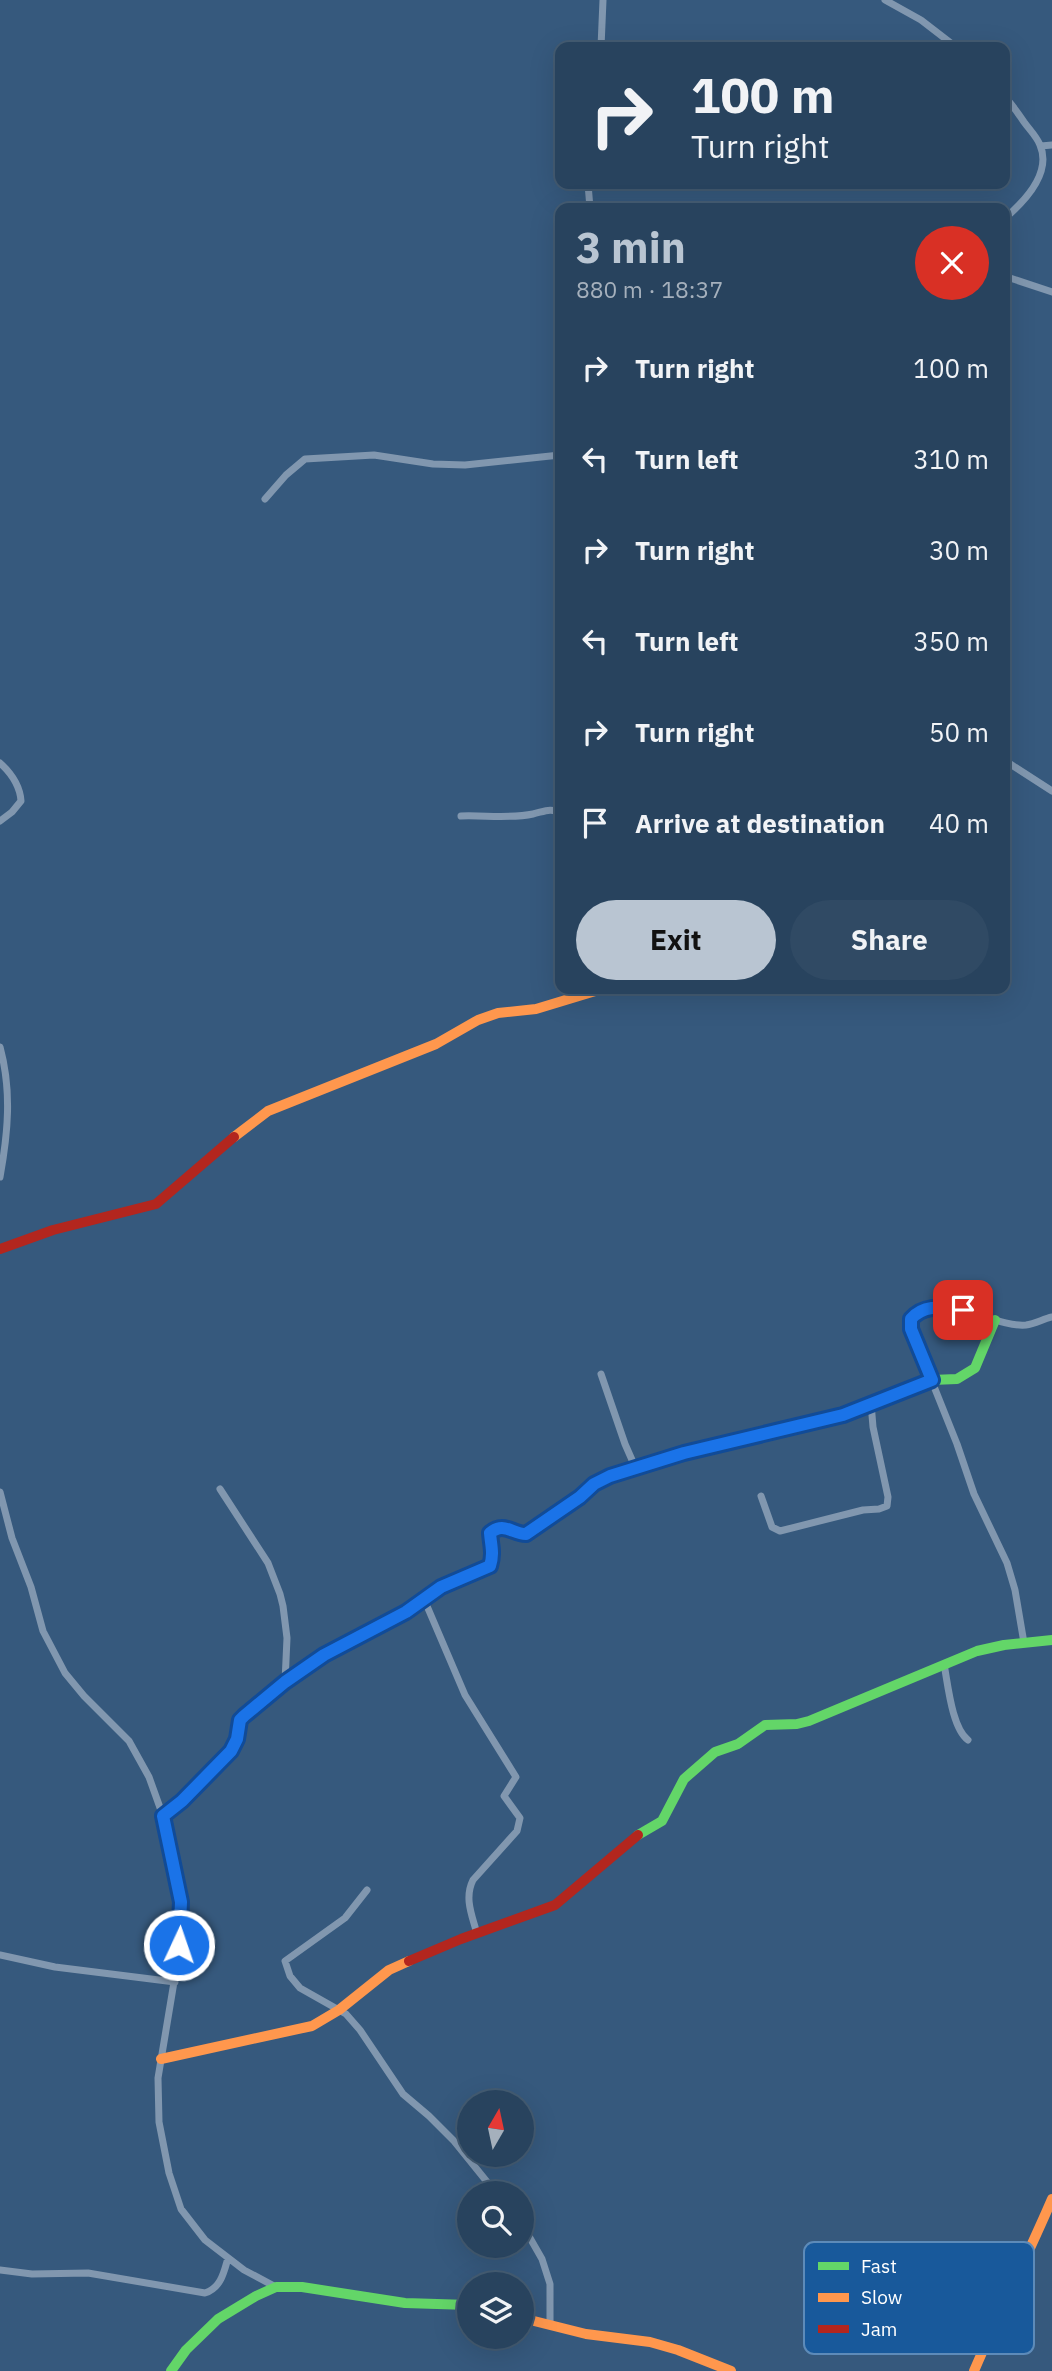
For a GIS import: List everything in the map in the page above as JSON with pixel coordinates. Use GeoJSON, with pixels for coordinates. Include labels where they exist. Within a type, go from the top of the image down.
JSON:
{"type":"FeatureCollection","features":[{"type":"Feature","properties":{"kind":"street"},"geometry":{"type":"LineString","coordinates":[[601,42],[603,0]]}},
{"type":"Feature","properties":{"kind":"street"},"geometry":{"type":"LineString","coordinates":[[885,0],[921,20],[950,42]]}},
{"type":"Feature","properties":{"kind":"street"},"geometry":{"type":"LineString","coordinates":[[1010,104],[1041,146],[1042,169],[1024,201],[1010,214]]}},
{"type":"Feature","properties":{"kind":"street"},"geometry":{"type":"LineString","coordinates":[[1041,146],[1052,145]]}},
{"type":"Feature","properties":{"kind":"street"},"geometry":{"type":"LineString","coordinates":[[1010,278],[1052,292]]}},
{"type":"Feature","properties":{"kind":"street"},"geometry":{"type":"LineString","coordinates":[[265,499],[286,475],[305,459],[374,455],[433,464],[465,465],[555,456]]}},
{"type":"Feature","properties":{"kind":"street"},"geometry":{"type":"LineString","coordinates":[[0,763],[16,783],[21,801],[0,821]]}},
{"type":"Feature","properties":{"kind":"street"},"geometry":{"type":"LineString","coordinates":[[1010,766],[1052,791]]}},
{"type":"Feature","properties":{"kind":"street"},"geometry":{"type":"LineString","coordinates":[[461,816],[522,816],[555,810]]}},
{"type":"Feature","properties":{"kind":"street"},"geometry":{"type":"LineString","coordinates":[[0,1249],[52,1230],[156,1204],[221,1147],[268,1111],[436,1044],[478,1020],[498,1013],[536,1009],[586,994]]}},
{"type":"Feature","properties":{"kind":"street"},"geometry":{"type":"LineString","coordinates":[[0,1047],[9,1105],[0,1177]]}},
{"type":"Feature","properties":{"kind":"street"},"geometry":{"type":"LineString","coordinates":[[1024,1643],[1015,1590],[1007,1563],[974,1494],[911,1329],[911,1319],[916,1314],[935,1307],[963,1310],[995,1320],[1026,1325],[1052,1317]]}},
{"type":"Feature","properties":{"kind":"street"},"geometry":{"type":"LineString","coordinates":[[163,1816],[182,1801],[231,1751],[237,1739],[240,1720],[285,1682],[324,1655],[383,1625],[441,1587],[490,1566],[494,1548],[490,1533],[492,1530],[505,1527],[521,1534],[531,1532],[594,1484],[610,1476],[684,1453],[843,1415],[932,1380],[957,1378],[975,1368],[995,1320]]}},
{"type":"Feature","properties":{"kind":"street"},"geometry":{"type":"LineString","coordinates":[[601,1374],[636,1469]]}},
{"type":"Feature","properties":{"kind":"street"},"geometry":{"type":"LineString","coordinates":[[761,1496],[772,1527],[780,1531],[887,1506],[888,1497],[873,1427],[871,1404]]}},
{"type":"Feature","properties":{"kind":"street"},"geometry":{"type":"LineString","coordinates":[[220,1489],[268,1563],[280,1594],[287,1638],[285,1682]]}},
{"type":"Feature","properties":{"kind":"street"},"geometry":{"type":"LineString","coordinates":[[0,1492],[4,1525],[31,1587],[43,1631],[65,1673],[129,1741],[149,1777],[163,1816],[181,1902],[181,1926],[158,2078],[159,2122],[169,2173],[181,2209],[205,2240],[259,2279],[276,2287]]}},
{"type":"Feature","properties":{"kind":"street"},"geometry":{"type":"LineString","coordinates":[[424,1599],[465,1695],[516,1777],[504,1796],[520,1818],[517,1831],[470,1887],[469,1903],[477,1934]]}},
{"type":"Feature","properties":{"kind":"street"},"geometry":{"type":"LineString","coordinates":[[161,2059],[312,2026],[339,2010],[389,1970],[555,1905],[633,1838],[662,1821],[684,1779],[704,1760],[715,1752],[738,1744],[765,1725],[809,1721],[977,1651],[1052,1640]]}},
{"type":"Feature","properties":{"kind":"street"},"geometry":{"type":"LineString","coordinates":[[944,1664],[956,1721],[962,1735],[968,1740]]}},
{"type":"Feature","properties":{"kind":"street"},"geometry":{"type":"LineString","coordinates":[[367,1890],[345,1918],[285,1961],[290,1976],[300,1988],[339,2010],[360,2030],[403,2094],[454,2141],[486,2181]]}},
{"type":"Feature","properties":{"kind":"street"},"geometry":{"type":"LineString","coordinates":[[0,1955],[55,1966],[174,1982]]}},
{"type":"Feature","properties":{"kind":"street"},"geometry":{"type":"LineString","coordinates":[[1033,2242],[1052,2199]]}},
{"type":"Feature","properties":{"kind":"street"},"geometry":{"type":"LineString","coordinates":[[534,2245],[550,2284],[550,2325]]}},
{"type":"Feature","properties":{"kind":"street"},"geometry":{"type":"LineString","coordinates":[[0,2270],[32,2274],[88,2273],[205,2293],[215,2288],[228,2258]]}},
{"type":"Feature","properties":{"kind":"street"},"geometry":{"type":"LineString","coordinates":[[171,2371],[186,2350],[218,2319],[276,2287],[289,2286],[405,2303],[457,2305]]}},
{"type":"Feature","properties":{"kind":"street"},"geometry":{"type":"LineString","coordinates":[[534,2321],[586,2334],[650,2342],[731,2371]]}},
{"type":"Feature","properties":{"kind":"street"},"geometry":{"type":"LineString","coordinates":[[974,2371],[981,2354]]}},
{"type":"Feature","properties":{"kind":"traffic: fast"},"geometry":{"type":"LineString","coordinates":[[806,1424],[843,1415],[932,1380],[957,1379],[975,1368],[995,1320]]}},
{"type":"Feature","properties":{"kind":"traffic: fast"},"geometry":{"type":"LineString","coordinates":[[163,1816],[225,1759],[235,1744],[240,1720],[285,1682],[324,1655],[406,1612],[441,1587],[490,1566],[493,1548],[490,1533],[503,1528],[525,1532],[542,1524]]}},
{"type":"Feature","properties":{"kind":"traffic: fast"},"geometry":{"type":"LineString","coordinates":[[638,1835],[662,1821],[684,1779],[715,1752],[738,1744],[765,1725],[809,1721],[977,1651],[1052,1640]]}},
{"type":"Feature","properties":{"kind":"traffic: fast"},"geometry":{"type":"LineString","coordinates":[[171,2371],[186,2350],[218,2319],[276,2287],[302,2287],[405,2303],[457,2305]]}},
{"type":"Feature","properties":{"kind":"traffic: slow"},"geometry":{"type":"LineString","coordinates":[[234,1137],[268,1111],[436,1044],[478,1020],[498,1013],[536,1009],[586,994]]}},
{"type":"Feature","properties":{"kind":"traffic: slow"},"geometry":{"type":"LineString","coordinates":[[161,2059],[312,2026],[339,2010],[389,1970],[409,1961]]}},
{"type":"Feature","properties":{"kind":"traffic: slow"},"geometry":{"type":"LineString","coordinates":[[1032,2242],[1052,2199]]}},
{"type":"Feature","properties":{"kind":"traffic: slow"},"geometry":{"type":"LineString","coordinates":[[534,2321],[586,2334],[650,2342],[731,2371]]}},
{"type":"Feature","properties":{"kind":"traffic: slow"},"geometry":{"type":"LineString","coordinates":[[974,2371],[982,2354]]}},
{"type":"Feature","properties":{"kind":"traffic: jam"},"geometry":{"type":"LineString","coordinates":[[0,1249],[53,1230],[156,1204],[234,1137]]}},
{"type":"Feature","properties":{"kind":"traffic: jam"},"geometry":{"type":"LineString","coordinates":[[542,1524],[594,1484],[610,1476],[684,1453],[806,1424]]}},
{"type":"Feature","properties":{"kind":"traffic: jam"},"geometry":{"type":"LineString","coordinates":[[409,1961],[555,1905],[638,1835]]}},
{"type":"Feature","properties":{"kind":"route"},"geometry":{"type":"LineString","coordinates":[[179,1945],[181,1902],[163,1816],[182,1801],[231,1751],[237,1739],[240,1720],[285,1682],[324,1655],[406,1612],[441,1587],[490,1566],[494,1548],[490,1537],[492,1530],[505,1527],[526,1534],[580,1497],[594,1484],[610,1476],[684,1453],[843,1415],[932,1380],[911,1329],[911,1319],[922,1310],[935,1307],[963,1310]]}}]}
